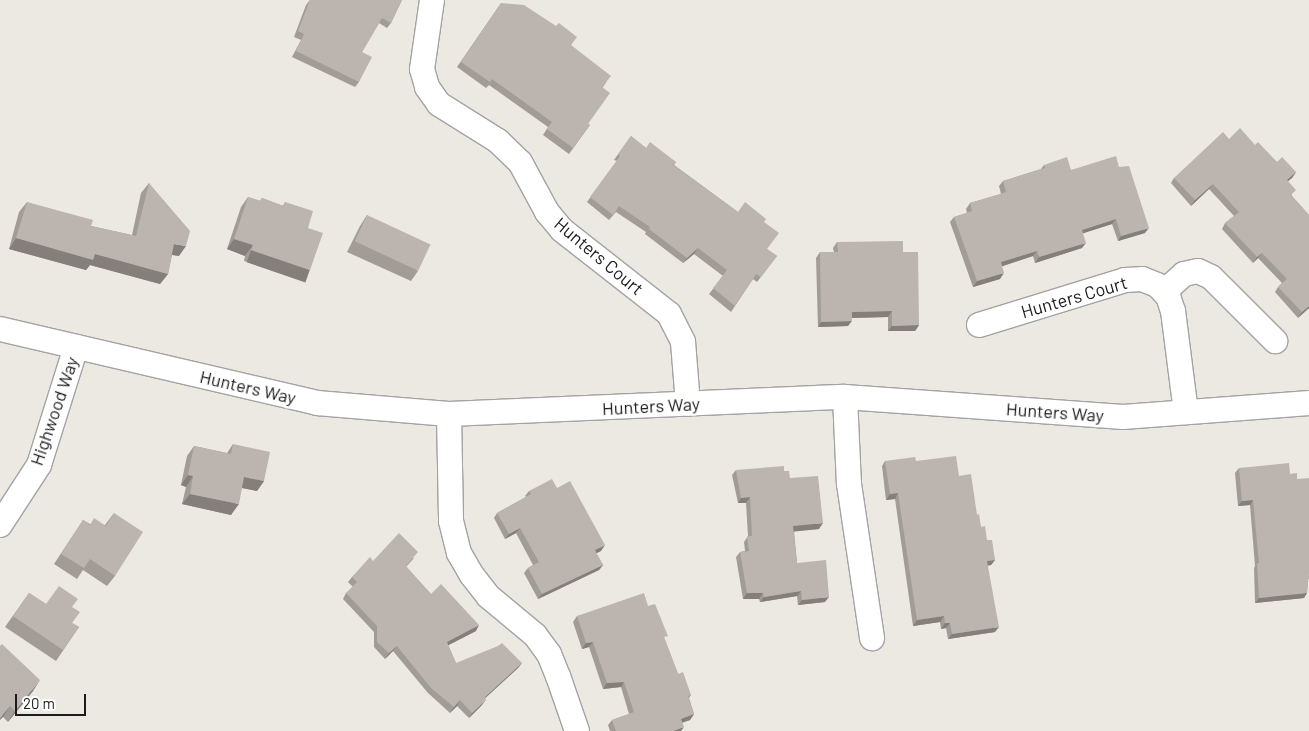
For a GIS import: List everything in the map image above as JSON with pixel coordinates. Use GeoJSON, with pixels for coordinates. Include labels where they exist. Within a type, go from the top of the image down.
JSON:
{"type":"FeatureCollection","features":[{"type":"Feature","properties":{"kind":"street","name":"Hunters Court"},"geometry":{"type":"LineString","coordinates":[[432,0],[422,68],[427,87],[439,104],[498,141],[520,162],[547,212],[562,230],[670,314],[683,342],[688,404]]}},
{"type":"Feature","properties":{"kind":"street"},"geometry":{"type":"LineString","coordinates":[[1186,412],[1173,311],[1168,296],[1164,292],[1184,274],[1198,271],[1212,277],[1276,341]]}},
{"type":"Feature","properties":{"kind":"street","name":"Hunters Court"},"geometry":{"type":"LineString","coordinates":[[979,325],[1125,280],[1142,279],[1157,285],[1164,292]]}},
{"type":"Feature","properties":{"kind":"street","name":"Hunters Way"},"geometry":{"type":"LineString","coordinates":[[0,329],[316,403],[448,414],[845,397],[1123,417],[1309,403]]}},
{"type":"Feature","properties":{"kind":"street","name":"Highwood Way"},"geometry":{"type":"LineString","coordinates":[[0,525],[38,465],[76,347]]}},
{"type":"Feature","properties":{"kind":"street"},"geometry":{"type":"LineString","coordinates":[[845,397],[849,484],[872,638]]}},
{"type":"Feature","properties":{"kind":"street"},"geometry":{"type":"LineString","coordinates":[[448,414],[451,521],[459,553],[471,574],[488,596],[535,635],[549,654],[577,731]]}},
{"type":"Feature","properties":{"kind":"building"},"geometry":{"type":"Polygon","coordinates":[[[310,0],[402,0],[391,23],[382,18],[362,52],[372,57],[359,82],[296,51],[304,34],[298,31],[310,0]]]}},
{"type":"Feature","properties":{"kind":"building"},"geometry":{"type":"Polygon","coordinates":[[[501,3],[524,5],[556,26],[559,23],[577,37],[571,45],[611,76],[602,87],[610,93],[573,148],[547,129],[552,122],[492,79],[490,82],[461,62],[501,3]]]}},
{"type":"Feature","properties":{"kind":"building"},"geometry":{"type":"Polygon","coordinates":[[[1240,128],[1255,145],[1258,142],[1277,162],[1282,157],[1296,172],[1287,180],[1296,190],[1291,195],[1309,215],[1309,306],[1302,312],[1278,287],[1287,279],[1262,253],[1257,257],[1225,223],[1239,212],[1213,184],[1195,200],[1174,178],[1223,132],[1229,139],[1240,128]]]}},
{"type":"Feature","properties":{"kind":"building"},"geometry":{"type":"Polygon","coordinates":[[[631,136],[646,148],[650,142],[676,162],[673,165],[738,212],[745,202],[766,219],[764,222],[779,233],[767,249],[777,256],[761,277],[756,274],[735,306],[713,288],[727,270],[698,248],[687,258],[649,229],[650,227],[619,206],[613,215],[590,197],[620,156],[618,154],[631,136]]]}},
{"type":"Feature","properties":{"kind":"building"},"geometry":{"type":"Polygon","coordinates":[[[1116,156],[1119,167],[1129,166],[1149,228],[1121,236],[1116,219],[1082,230],[1086,243],[1039,257],[1037,251],[1001,262],[1004,273],[977,281],[954,217],[972,211],[970,203],[1006,192],[1003,181],[1045,168],[1044,165],[1067,157],[1071,170],[1116,156]]]}},
{"type":"Feature","properties":{"kind":"building"},"geometry":{"type":"Polygon","coordinates":[[[149,183],[190,231],[186,246],[174,244],[168,274],[95,254],[93,260],[16,238],[27,202],[93,220],[91,226],[136,236],[149,183]]]}},
{"type":"Feature","properties":{"kind":"building"},"geometry":{"type":"Polygon","coordinates":[[[248,197],[261,201],[262,198],[284,206],[285,202],[313,211],[308,228],[323,233],[310,270],[251,250],[253,245],[234,239],[248,197]]]}},
{"type":"Feature","properties":{"kind":"building"},"geometry":{"type":"Polygon","coordinates":[[[367,215],[430,245],[418,271],[355,241],[367,215]]]}},
{"type":"Feature","properties":{"kind":"building"},"geometry":{"type":"Polygon","coordinates":[[[903,241],[903,252],[918,252],[919,325],[892,326],[892,311],[852,312],[852,321],[821,322],[820,252],[838,252],[837,242],[903,241]]]}},
{"type":"Feature","properties":{"kind":"building"},"geometry":{"type":"Polygon","coordinates":[[[233,444],[270,452],[264,481],[244,477],[239,504],[190,494],[193,476],[188,475],[194,446],[231,454],[233,444]]]}},
{"type":"Feature","properties":{"kind":"building"},"geometry":{"type":"Polygon","coordinates":[[[956,456],[959,476],[971,474],[977,515],[979,514],[981,527],[985,526],[987,540],[992,540],[995,560],[987,561],[999,627],[952,634],[950,623],[945,623],[944,616],[917,620],[898,493],[890,494],[885,461],[915,457],[916,461],[956,456]]]}},
{"type":"Feature","properties":{"kind":"building"},"geometry":{"type":"Polygon","coordinates":[[[1289,463],[1290,474],[1297,473],[1297,479],[1309,478],[1309,574],[1307,593],[1259,598],[1257,563],[1259,563],[1253,500],[1242,501],[1239,468],[1289,463]]]}},
{"type":"Feature","properties":{"kind":"building"},"geometry":{"type":"Polygon","coordinates":[[[784,466],[784,471],[789,471],[790,478],[818,476],[823,523],[793,526],[797,563],[826,560],[829,597],[802,600],[801,591],[764,597],[763,593],[747,593],[740,552],[749,551],[747,536],[752,536],[750,497],[741,498],[736,470],[784,466]]]}},
{"type":"Feature","properties":{"kind":"building"},"geometry":{"type":"Polygon","coordinates":[[[552,479],[557,488],[570,481],[605,545],[595,550],[603,565],[542,594],[528,568],[539,562],[520,528],[509,534],[497,513],[531,494],[529,491],[552,479]]]}},
{"type":"Feature","properties":{"kind":"building"},"geometry":{"type":"Polygon","coordinates":[[[114,513],[143,532],[115,576],[90,559],[84,568],[61,554],[83,520],[90,525],[94,518],[106,526],[114,513]]]}},
{"type":"Feature","properties":{"kind":"building"},"geometry":{"type":"Polygon","coordinates":[[[399,533],[418,552],[406,566],[431,594],[441,584],[479,625],[447,642],[456,663],[502,643],[522,663],[485,697],[486,700],[472,713],[460,700],[454,707],[431,688],[397,646],[389,653],[377,642],[377,626],[346,593],[357,582],[352,577],[370,557],[373,561],[399,533]]]}},
{"type":"Feature","properties":{"kind":"building"},"geometry":{"type":"Polygon","coordinates":[[[59,586],[78,599],[72,607],[80,612],[72,623],[79,627],[63,650],[13,616],[29,593],[46,604],[59,586]]]}},
{"type":"Feature","properties":{"kind":"building"},"geometry":{"type":"Polygon","coordinates":[[[644,593],[648,606],[655,604],[668,636],[664,637],[678,674],[683,672],[691,695],[688,696],[694,714],[681,719],[684,727],[673,731],[616,731],[612,720],[634,712],[624,682],[607,683],[593,642],[586,643],[577,616],[644,593]]]}},
{"type":"Feature","properties":{"kind":"building"},"geometry":{"type":"Polygon","coordinates":[[[2,644],[40,680],[15,711],[10,706],[0,718],[0,646],[2,644]]]}}]}
